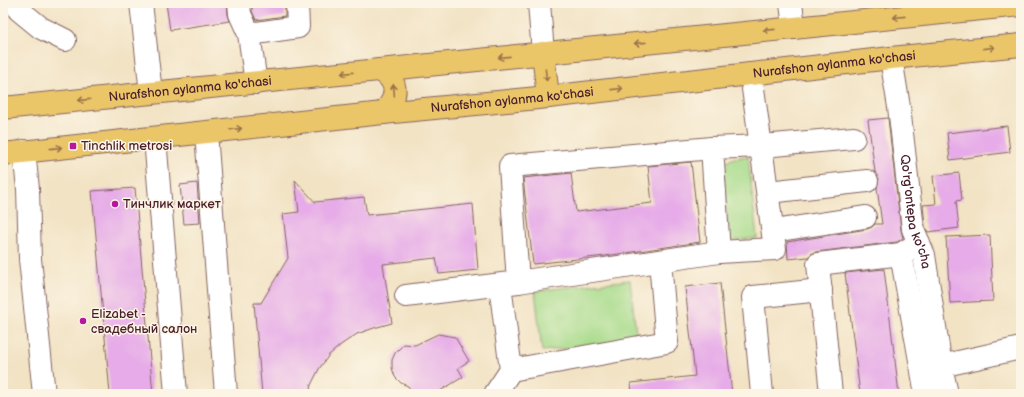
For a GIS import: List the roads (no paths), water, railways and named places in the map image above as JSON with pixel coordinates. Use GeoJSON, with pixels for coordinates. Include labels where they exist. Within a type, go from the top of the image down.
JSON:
{"type":"FeatureCollection","features":[{"type":"Feature","properties":{"kind":"main road","name":"Nurafshon aylanma ko'chasi"},"geometry":{"type":"LineString","coordinates":[[3,108],[1021,5]]}},
{"type":"Feature","properties":{"kind":"main road","name":"Nurafshon aylanma ko'chasi"},"geometry":{"type":"LineString","coordinates":[[3,154],[383,113],[548,97],[891,58],[1021,45]]}},
{"type":"Feature","properties":{"kind":"main road"},"geometry":{"type":"LineString","coordinates":[[543,53],[548,97]]}},
{"type":"Feature","properties":{"kind":"main road"},"geometry":{"type":"LineString","coordinates":[[380,70],[389,78],[395,89],[392,102],[383,113]]}},
{"type":"Feature","properties":{"kind":"street"},"geometry":{"type":"LineString","coordinates":[[17,3],[18,10],[41,28],[65,40]]}},
{"type":"Feature","properties":{"kind":"street"},"geometry":{"type":"LineString","coordinates":[[140,3],[151,93]]}},
{"type":"Feature","properties":{"kind":"street"},"geometry":{"type":"LineString","coordinates":[[239,3],[240,14],[249,34],[256,83]]}},
{"type":"Feature","properties":{"kind":"street"},"geometry":{"type":"LineString","coordinates":[[249,34],[298,27],[296,3]]}},
{"type":"Feature","properties":{"kind":"street"},"geometry":{"type":"LineString","coordinates":[[539,3],[543,53]]}},
{"type":"Feature","properties":{"kind":"street"},"geometry":{"type":"LineString","coordinates":[[791,3],[794,28]]}},
{"type":"Feature","properties":{"kind":"street","name":"Qo'rg'ontepa ko'cha"},"geometry":{"type":"LineString","coordinates":[[891,58],[899,107],[913,229],[910,249],[924,255],[941,366],[947,394]]}},
{"type":"Feature","properties":{"kind":"street"},"geometry":{"type":"LineString","coordinates":[[406,296],[509,284],[719,252],[775,249],[751,74]]}},
{"type":"Feature","properties":{"kind":"street"},"geometry":{"type":"LineString","coordinates":[[206,133],[226,394]]}},
{"type":"Feature","properties":{"kind":"street"},"geometry":{"type":"LineString","coordinates":[[155,138],[176,394]]}},
{"type":"Feature","properties":{"kind":"street"},"geometry":{"type":"LineString","coordinates":[[495,394],[511,370],[509,284],[510,166],[712,148],[762,146],[854,138]]}},
{"type":"Feature","properties":{"kind":"street"},"geometry":{"type":"LineString","coordinates":[[712,148],[719,252]]}},
{"type":"Feature","properties":{"kind":"street"},"geometry":{"type":"LineString","coordinates":[[24,151],[28,189],[30,259],[44,394]]}},
{"type":"Feature","properties":{"kind":"street"},"geometry":{"type":"LineString","coordinates":[[768,192],[867,181]]}},
{"type":"Feature","properties":{"kind":"street"},"geometry":{"type":"LineString","coordinates":[[773,231],[865,217]]}},
{"type":"Feature","properties":{"kind":"street"},"geometry":{"type":"LineString","coordinates":[[831,394],[818,264],[910,249],[926,394]]}},
{"type":"Feature","properties":{"kind":"street"},"geometry":{"type":"LineString","coordinates":[[511,370],[667,342],[660,261]]}},
{"type":"Feature","properties":{"kind":"street"},"geometry":{"type":"LineString","coordinates":[[762,394],[752,297],[821,290]]}},
{"type":"Feature","properties":{"kind":"street"},"geometry":{"type":"LineString","coordinates":[[941,366],[1021,348]]}},
{"type":"Feature","properties":{"kind":"place","name":"Tinchlik metrosi"},"geometry":{"type":"Point","coordinates":[73,146]}},
{"type":"Feature","properties":{"kind":"place","name":"Тинчлик маркет"},"geometry":{"type":"Point","coordinates":[115,204]}},
{"type":"Feature","properties":{"kind":"place","name":"Elizabet - свадебный салон"},"geometry":{"type":"Point","coordinates":[83,321]}}]}
